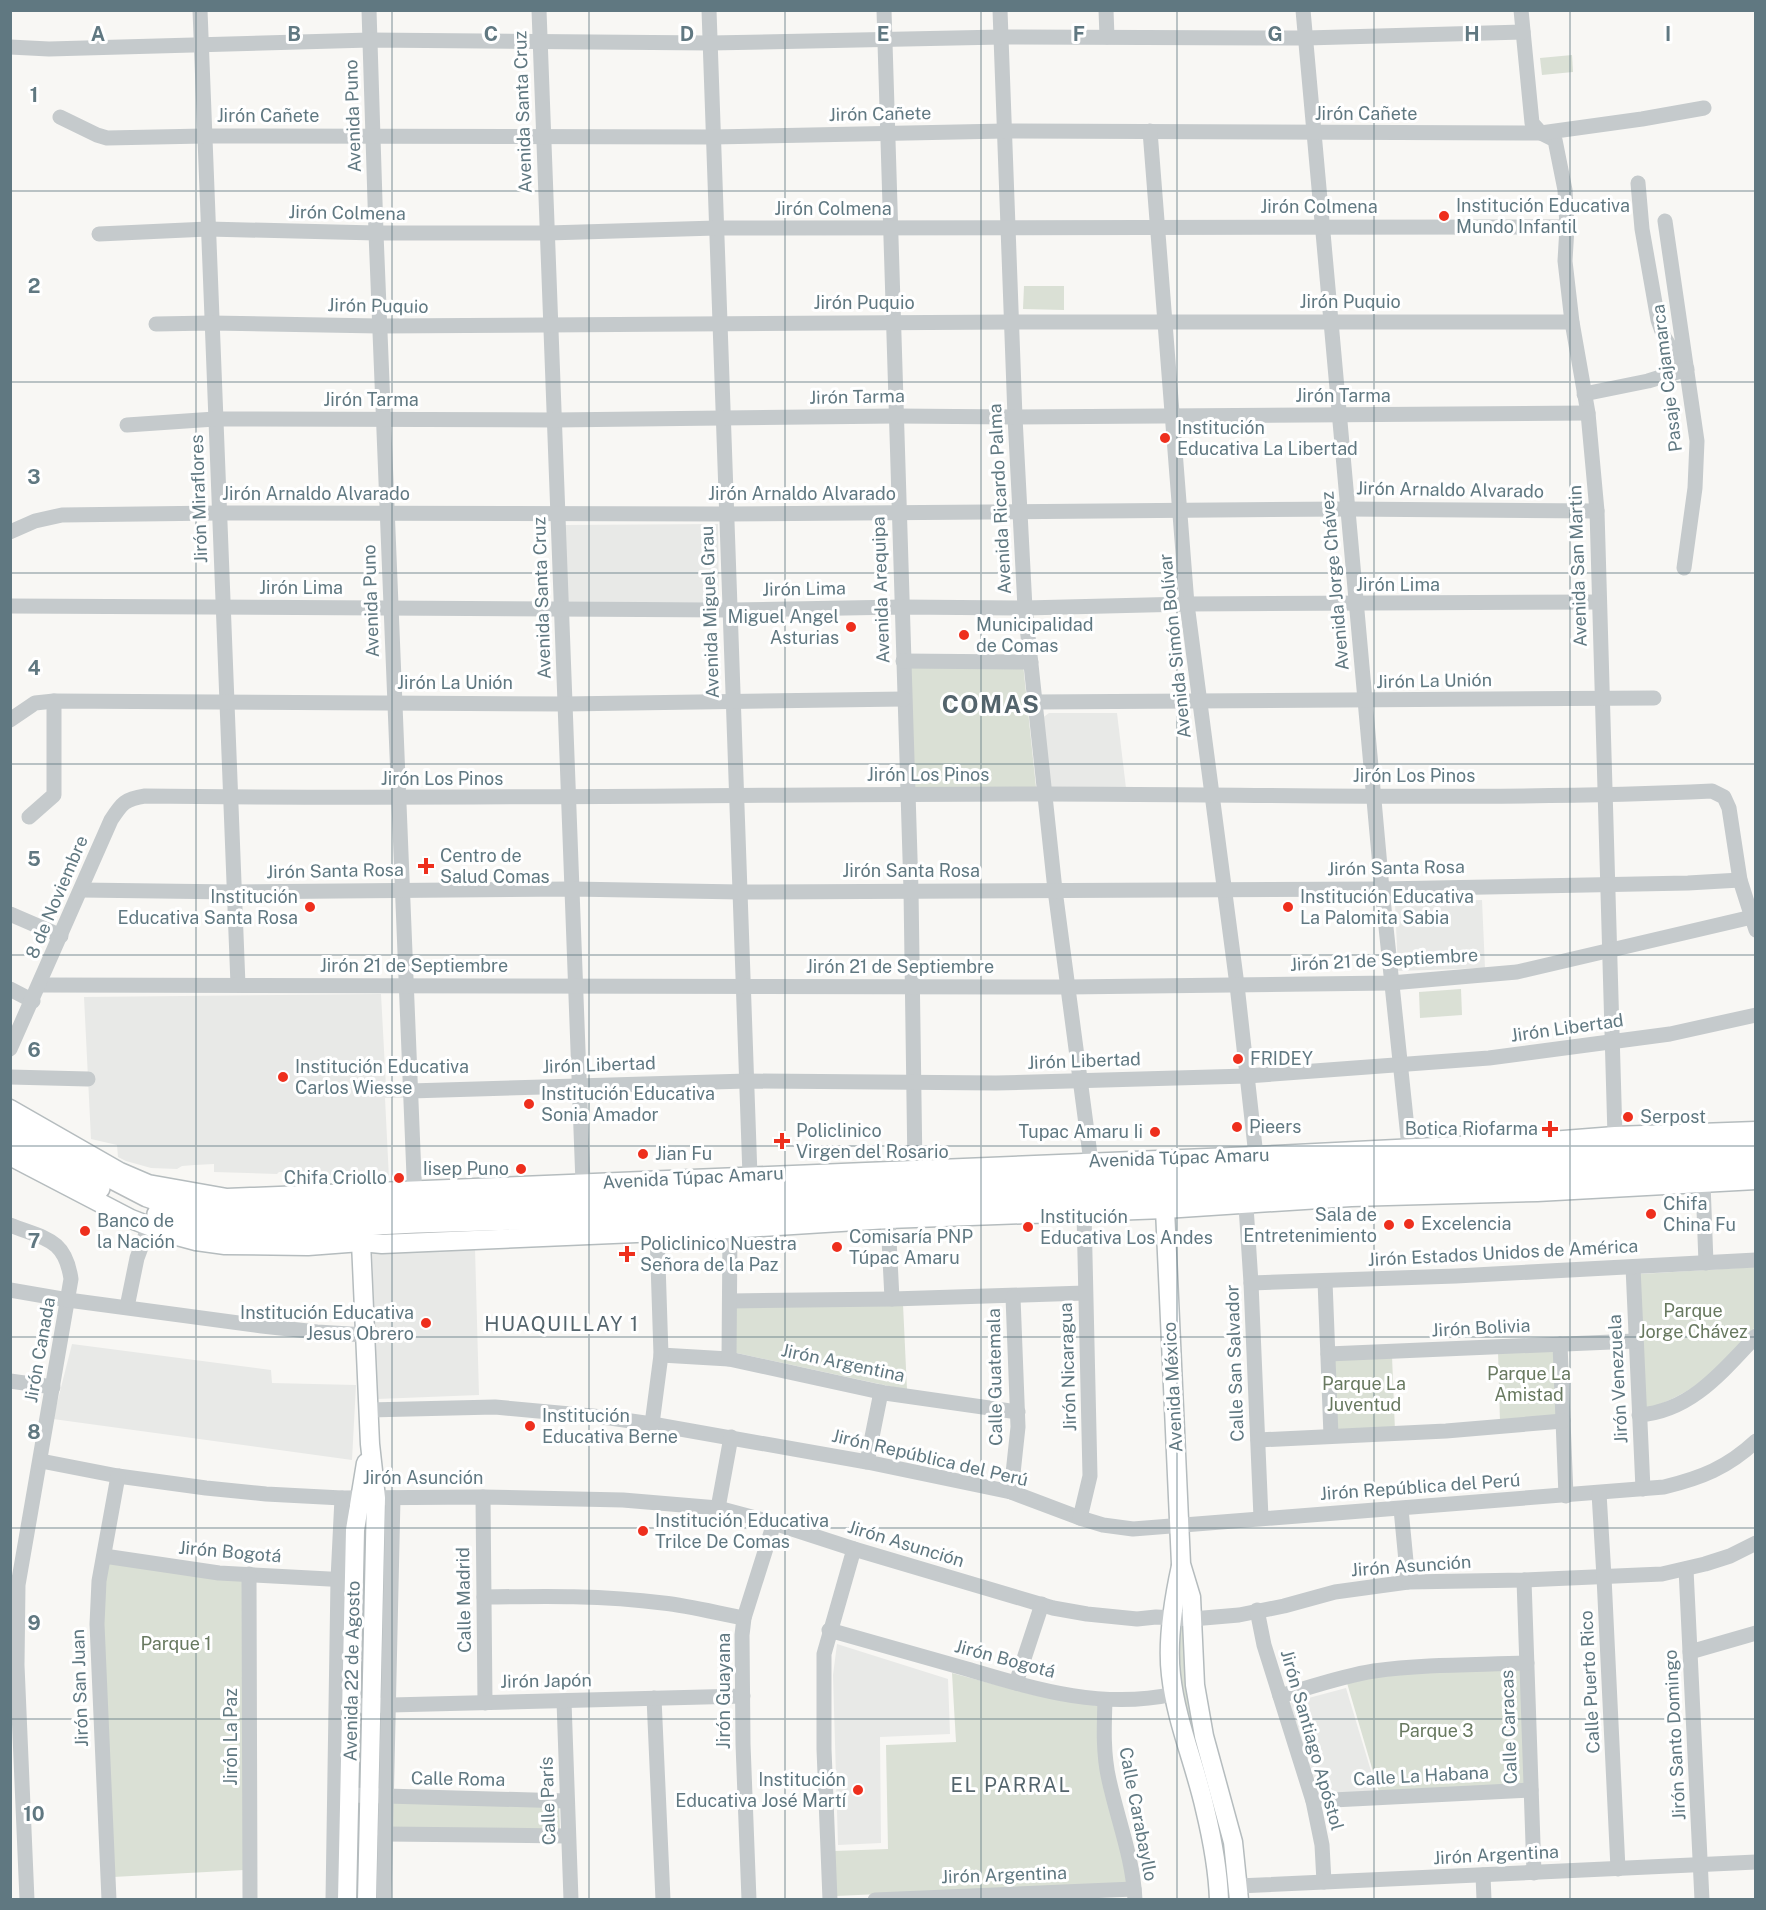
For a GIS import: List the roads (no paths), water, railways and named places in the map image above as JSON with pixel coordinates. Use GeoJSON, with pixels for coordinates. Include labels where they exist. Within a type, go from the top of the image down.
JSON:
{"type":"FeatureCollection","features":[{"type":"Feature","properties":{"kind":"highway","name":"Avenida Túpac Amaru"},"geometry":{"type":"LineString","coordinates":[[10,1125],[147,1196],[173,1205],[226,1213],[255,1214],[1755,1147]]}},
{"type":"Feature","properties":{"kind":"highway","name":"Avenida Túpac Amaru"},"geometry":{"type":"LineString","coordinates":[[10,1143],[125,1201],[173,1219],[201,1226],[255,1230],[415,1206],[701,1214],[1755,1165]]}},
{"type":"Feature","properties":{"kind":"highway"},"geometry":{"type":"LineString","coordinates":[[701,1214],[710,1219],[808,1218],[836,1222]]}},
{"type":"Feature","properties":{"kind":"main road","name":"Avenida Túpac Amaru"},"geometry":{"type":"LineString","coordinates":[[10,1109],[120,1172],[148,1184],[227,1198],[415,1206],[583,1183],[1256,1156],[1615,1136],[1755,1131]]}},
{"type":"Feature","properties":{"kind":"main road"},"geometry":{"type":"LineString","coordinates":[[10,1156],[121,1214],[149,1226],[196,1241],[225,1245],[308,1246],[361,1242],[382,1244],[730,1229],[888,1219],[1246,1206],[1351,1197],[1537,1192],[1755,1180]]}},
{"type":"Feature","properties":{"kind":"main road","name":"Avenida México"},"geometry":{"type":"LineString","coordinates":[[1165,1209],[1181,1564],[1191,1597],[1195,1684],[1204,1736],[1233,1842],[1239,1893]]}},
{"type":"Feature","properties":{"kind":"main road","name":"Avenida 22 de Agosto"},"geometry":{"type":"LineString","coordinates":[[361,1242],[370,1444],[368,1498],[379,1705],[377,1797],[367,1899]]}},
{"type":"Feature","properties":{"kind":"main road","name":"Avenida 22 de Agosto"},"geometry":{"type":"LineString","coordinates":[[347,1899],[351,1706],[346,1579],[355,1530],[368,1498]]}},
{"type":"Feature","properties":{"kind":"main road","name":"Avenida México"},"geometry":{"type":"LineString","coordinates":[[1181,1564],[1174,1598],[1171,1672],[1174,1694],[1205,1808],[1219,1899]]}},
{"type":"Feature","properties":{"kind":"street","name":"Jirón Miraflores"},"geometry":{"type":"LineString","coordinates":[[200,10],[238,985]]}},
{"type":"Feature","properties":{"kind":"street","name":"Avenida Puno"},"geometry":{"type":"LineString","coordinates":[[369,10],[379,326],[415,1206]]}},
{"type":"Feature","properties":{"kind":"street","name":"Avenida Santa Cruz"},"geometry":{"type":"LineString","coordinates":[[539,10],[583,1183]]}},
{"type":"Feature","properties":{"kind":"street","name":"Avenida Miguel Grau"},"geometry":{"type":"LineString","coordinates":[[709,10],[750,1176]]}},
{"type":"Feature","properties":{"kind":"street","name":"Avenida Arequipa"},"geometry":{"type":"LineString","coordinates":[[884,10],[911,890],[915,1169]]}},
{"type":"Feature","properties":{"kind":"street","name":"Avenida Ricardo Palma"},"geometry":{"type":"LineString","coordinates":[[1000,10],[1025,608],[1055,890],[1091,1162]]}},
{"type":"Feature","properties":{"kind":"street"},"geometry":{"type":"LineString","coordinates":[[1107,10],[1107,37]]}},
{"type":"Feature","properties":{"kind":"street","name":"Avenida Jorge Chávez"},"geometry":{"type":"LineString","coordinates":[[1303,10],[1382,889],[1409,1147]]}},
{"type":"Feature","properties":{"kind":"street","name":"Avenida San Martin"},"geometry":{"type":"LineString","coordinates":[[1521,10],[1532,123],[1541,133],[1555,140],[1565,190],[1567,227],[1565,261],[1572,322],[1588,413],[1597,511],[1615,1136]]}},
{"type":"Feature","properties":{"kind":"street"},"geometry":{"type":"LineString","coordinates":[[10,47],[49,49],[370,40],[710,43],[1002,37],[1306,38],[1523,32]]}},
{"type":"Feature","properties":{"kind":"street","name":"Jirón Cañete"},"geometry":{"type":"LineString","coordinates":[[60,117],[107,138],[204,136],[713,137],[1005,131],[1313,134],[1541,133],[1704,108]]}},
{"type":"Feature","properties":{"kind":"street","name":"Avenida Simón Bolívar"},"geometry":{"type":"LineString","coordinates":[[1150,131],[1187,604],[1237,985],[1256,1156]]}},
{"type":"Feature","properties":{"kind":"street"},"geometry":{"type":"LineString","coordinates":[[1584,394],[1648,381],[1685,369],[1664,337],[1658,320],[1640,220],[1638,183]]}},
{"type":"Feature","properties":{"kind":"street","name":"Pasaje Cajamarca"},"geometry":{"type":"LineString","coordinates":[[1665,221],[1697,441],[1692,513],[1684,568]]}},
{"type":"Feature","properties":{"kind":"street","name":"Jirón Colmena"},"geometry":{"type":"LineString","coordinates":[[99,234],[208,229],[376,233],[548,233],[716,228],[1567,227]]}},
{"type":"Feature","properties":{"kind":"street","name":"Jirón Puquio"},"geometry":{"type":"LineString","coordinates":[[156,324],[211,322],[379,326],[551,326],[1012,322],[1572,322]]}},
{"type":"Feature","properties":{"kind":"street","name":"Jirón Tarma"},"geometry":{"type":"LineString","coordinates":[[127,425],[215,419],[555,420],[1588,413]]}},
{"type":"Feature","properties":{"kind":"street","name":"Jirón Arnaldo Alvarado"},"geometry":{"type":"LineString","coordinates":[[10,532],[35,521],[62,515],[726,514],[1180,509],[1597,511]]}},
{"type":"Feature","properties":{"kind":"street","name":"Jirón Lima"},"geometry":{"type":"LineString","coordinates":[[10,606],[730,610],[901,606],[1025,608],[1187,604],[1356,605],[1599,602]]}},
{"type":"Feature","properties":{"kind":"street"},"geometry":{"type":"LineString","coordinates":[[903,661],[1031,662]]}},
{"type":"Feature","properties":{"kind":"street","name":"Jirón La Unión"},"geometry":{"type":"LineString","coordinates":[[10,720],[35,704],[54,701],[565,704],[904,699]]}},
{"type":"Feature","properties":{"kind":"street","name":"Jirón La Unión"},"geometry":{"type":"LineString","coordinates":[[1035,702],[1654,699]]}},
{"type":"Feature","properties":{"kind":"street"},"geometry":{"type":"LineString","coordinates":[[29,817],[54,795],[54,701]]}},
{"type":"Feature","properties":{"kind":"street","name":"Jirón Los Pinos"},"geometry":{"type":"LineString","coordinates":[[132,799],[145,796],[399,799],[1045,794],[1606,796],[1712,791],[1724,797],[1729,808],[1740,880]]}},
{"type":"Feature","properties":{"kind":"street","name":"8 de Noviembre"},"geometry":{"type":"LineString","coordinates":[[10,1049],[111,820],[120,805],[132,799]]}},
{"type":"Feature","properties":{"kind":"street"},"geometry":{"type":"LineString","coordinates":[[1740,880],[1754,924]]}},
{"type":"Feature","properties":{"kind":"street","name":"Jirón Santa Rosa"},"geometry":{"type":"LineString","coordinates":[[81,890],[234,892],[572,889],[740,892],[1382,889],[1740,880]]}},
{"type":"Feature","properties":{"kind":"street"},"geometry":{"type":"LineString","coordinates":[[10,914],[61,936]]}},
{"type":"Feature","properties":{"kind":"street","name":"Jirón 21 de Septiembre"},"geometry":{"type":"LineString","coordinates":[[40,985],[1068,987],[1391,983],[1517,972],[1611,951],[1754,924]]}},
{"type":"Feature","properties":{"kind":"street"},"geometry":{"type":"LineString","coordinates":[[10,989],[33,1001]]}},
{"type":"Feature","properties":{"kind":"street","name":"Jirón Libertad"},"geometry":{"type":"LineString","coordinates":[[410,1091],[747,1081],[915,1083],[1247,1076],[1488,1058],[1670,1034],[1755,1016]]}},
{"type":"Feature","properties":{"kind":"street"},"geometry":{"type":"LineString","coordinates":[[10,1077],[88,1079]]}},
{"type":"Feature","properties":{"kind":"street"},"geometry":{"type":"LineString","coordinates":[[1703,1183],[1706,1263]]}},
{"type":"Feature","properties":{"kind":"street","name":"Calle San Salvador"},"geometry":{"type":"LineString","coordinates":[[1246,1206],[1261,1518]]}},
{"type":"Feature","properties":{"kind":"street","name":"Jirón Nicaragua"},"geometry":{"type":"LineString","coordinates":[[1080,1518],[1090,1476],[1084,1212]]}},
{"type":"Feature","properties":{"kind":"street"},"geometry":{"type":"LineString","coordinates":[[888,1219],[892,1299]]}},
{"type":"Feature","properties":{"kind":"street","name":"Jirón Canada"},"geometry":{"type":"LineString","coordinates":[[10,1226],[54,1243],[62,1249],[69,1264],[71,1279],[41,1461],[14,1586],[14,1665],[27,1899]]}},
{"type":"Feature","properties":{"kind":"street"},"geometry":{"type":"LineString","coordinates":[[127,1307],[137,1258],[149,1226]]}},
{"type":"Feature","properties":{"kind":"street"},"geometry":{"type":"LineString","coordinates":[[729,1359],[730,1229]]}},
{"type":"Feature","properties":{"kind":"street"},"geometry":{"type":"LineString","coordinates":[[652,1424],[660,1355],[657,1232]]}},
{"type":"Feature","properties":{"kind":"street","name":"Jirón Estados Unidos de América"},"geometry":{"type":"LineString","coordinates":[[1251,1283],[1755,1260]]}},
{"type":"Feature","properties":{"kind":"street","name":"Jirón Venezuela"},"geometry":{"type":"LineString","coordinates":[[1633,1267],[1642,1489]]}},
{"type":"Feature","properties":{"kind":"street"},"geometry":{"type":"LineString","coordinates":[[1325,1281],[1331,1436]]}},
{"type":"Feature","properties":{"kind":"street"},"geometry":{"type":"LineString","coordinates":[[10,1290],[262,1326],[366,1335]]}},
{"type":"Feature","properties":{"kind":"street"},"geometry":{"type":"LineString","coordinates":[[730,1301],[1013,1297],[1085,1293]]}},
{"type":"Feature","properties":{"kind":"street","name":"Calle Guatemala"},"geometry":{"type":"LineString","coordinates":[[1011,1492],[1018,1427],[1013,1297]]}},
{"type":"Feature","properties":{"kind":"street"},"geometry":{"type":"LineString","coordinates":[[1639,1415],[1655,1413],[1693,1397],[1712,1382],[1755,1336]]}},
{"type":"Feature","properties":{"kind":"street","name":"Jirón Bolivia"},"geometry":{"type":"LineString","coordinates":[[1328,1354],[1635,1341]]}},
{"type":"Feature","properties":{"kind":"street"},"geometry":{"type":"LineString","coordinates":[[1560,1344],[1566,1496]]}},
{"type":"Feature","properties":{"kind":"street","name":"Jirón Argentina"},"geometry":{"type":"LineString","coordinates":[[660,1355],[729,1359],[881,1392],[1018,1412]]}},
{"type":"Feature","properties":{"kind":"street"},"geometry":{"type":"LineString","coordinates":[[10,1380],[53,1387]]}},
{"type":"Feature","properties":{"kind":"street"},"geometry":{"type":"LineString","coordinates":[[867,1462],[881,1392]]}},
{"type":"Feature","properties":{"kind":"street","name":"Jirón República del Perú"},"geometry":{"type":"LineString","coordinates":[[368,1410],[495,1407],[652,1424],[867,1462],[1011,1492],[1103,1525],[1133,1529],[1664,1487],[1708,1475],[1735,1459],[1755,1441]]}},
{"type":"Feature","properties":{"kind":"street"},"geometry":{"type":"LineString","coordinates":[[1258,1440],[1446,1431],[1563,1420]]}},
{"type":"Feature","properties":{"kind":"street"},"geometry":{"type":"LineString","coordinates":[[718,1508],[731,1437]]}},
{"type":"Feature","properties":{"kind":"street","name":"Jirón Asunción"},"geometry":{"type":"LineString","coordinates":[[41,1461],[118,1476],[206,1488],[368,1498],[483,1497],[624,1500],[718,1508],[1042,1604],[1076,1612],[1137,1619],[1173,1617],[1192,1619],[1239,1615],[1335,1592],[1408,1582],[1662,1574],[1730,1556],[1755,1544]]}},
{"type":"Feature","properties":{"kind":"street","name":"Jirón San Juan"},"geometry":{"type":"LineString","coordinates":[[109,1899],[97,1624],[99,1581],[118,1476]]}},
{"type":"Feature","properties":{"kind":"street","name":"Calle Puerto Rico"},"geometry":{"type":"LineString","coordinates":[[1599,1493],[1618,1869]]}},
{"type":"Feature","properties":{"kind":"street","name":"Calle Madrid"},"geometry":{"type":"LineString","coordinates":[[483,1497],[485,1702]]}},
{"type":"Feature","properties":{"kind":"street"},"geometry":{"type":"LineString","coordinates":[[1401,1509],[1408,1582]]}},
{"type":"Feature","properties":{"kind":"street","name":"Jirón Guayana"},"geometry":{"type":"LineString","coordinates":[[749,1899],[742,1635],[744,1618],[774,1523]]}},
{"type":"Feature","properties":{"kind":"street"},"geometry":{"type":"LineString","coordinates":[[830,1899],[824,1654],[854,1549]]}},
{"type":"Feature","properties":{"kind":"street","name":"Jirón Bogotá"},"geometry":{"type":"LineString","coordinates":[[104,1556],[219,1573],[346,1579]]}},
{"type":"Feature","properties":{"kind":"street","name":"Jirón Santo Domingo"},"geometry":{"type":"LineString","coordinates":[[1686,1569],[1702,1899]]}},
{"type":"Feature","properties":{"kind":"street","name":"Jirón La Paz"},"geometry":{"type":"LineString","coordinates":[[249,1575],[250,1899]]}},
{"type":"Feature","properties":{"kind":"street","name":"Avenida 22 de Agosto"},"geometry":{"type":"LineString","coordinates":[[333,1899],[346,1579]]}},
{"type":"Feature","properties":{"kind":"street","name":"Calle Caracas"},"geometry":{"type":"LineString","coordinates":[[1524,1580],[1534,1873]]}},
{"type":"Feature","properties":{"kind":"street"},"geometry":{"type":"LineString","coordinates":[[484,1597],[568,1596],[626,1599],[665,1603],[744,1618]]}},
{"type":"Feature","properties":{"kind":"street"},"geometry":{"type":"LineString","coordinates":[[1016,1683],[1042,1604]]}},
{"type":"Feature","properties":{"kind":"street","name":"Jirón Santiago Apóstol"},"geometry":{"type":"LineString","coordinates":[[1257,1610],[1264,1645],[1313,1801],[1322,1845],[1324,1882]]}},
{"type":"Feature","properties":{"kind":"street","name":"Jirón Bogotá"},"geometry":{"type":"LineString","coordinates":[[830,1630],[1046,1692],[1105,1701],[1151,1699],[1174,1694]]}},
{"type":"Feature","properties":{"kind":"street"},"geometry":{"type":"LineString","coordinates":[[1690,1652],[1755,1633]]}},
{"type":"Feature","properties":{"kind":"street"},"geometry":{"type":"LineString","coordinates":[[1280,1696],[1341,1677],[1374,1671],[1527,1663]]}},
{"type":"Feature","properties":{"kind":"street","name":"Jirón Japón"},"geometry":{"type":"LineString","coordinates":[[351,1706],[743,1696]]}},
{"type":"Feature","properties":{"kind":"street"},"geometry":{"type":"LineString","coordinates":[[654,1698],[663,1899]]}},
{"type":"Feature","properties":{"kind":"street","name":"Calle París"},"geometry":{"type":"LineString","coordinates":[[564,1701],[571,1899]]}},
{"type":"Feature","properties":{"kind":"street","name":"Calle Carabayllo"},"geometry":{"type":"LineString","coordinates":[[1105,1701],[1104,1748],[1108,1779],[1129,1851],[1135,1894]]}},
{"type":"Feature","properties":{"kind":"street","name":"Calle La Habana"},"geometry":{"type":"LineString","coordinates":[[1313,1801],[1531,1790]]}},
{"type":"Feature","properties":{"kind":"street","name":"Calle Roma"},"geometry":{"type":"LineString","coordinates":[[350,1795],[567,1800]]}},
{"type":"Feature","properties":{"kind":"street","name":"Avenida 22 de Agosto"},"geometry":{"type":"LineString","coordinates":[[377,1797],[385,1834],[384,1899]]}},
{"type":"Feature","properties":{"kind":"street"},"geometry":{"type":"LineString","coordinates":[[385,1834],[568,1836]]}},
{"type":"Feature","properties":{"kind":"street","name":"Jirón Argentina"},"geometry":{"type":"LineString","coordinates":[[1239,1893],[1324,1882],[1755,1862]]}},
{"type":"Feature","properties":{"kind":"street"},"geometry":{"type":"LineString","coordinates":[[1483,1875],[1484,1899]]}},
{"type":"Feature","properties":{"kind":"street","name":"Jirón Argentina"},"geometry":{"type":"LineString","coordinates":[[875,1899],[1135,1894]]}},
{"type":"Feature","properties":{"kind":"place","name":"Institución Educativa Mundo Infantil"},"geometry":{"type":"Point","coordinates":[1444,216]}},
{"type":"Feature","properties":{"kind":"place","name":"Institución Educativa La Libertad"},"geometry":{"type":"Point","coordinates":[1165,438]}},
{"type":"Feature","properties":{"kind":"place","name":"Miguel Angel Asturias"},"geometry":{"type":"Point","coordinates":[851,627]}},
{"type":"Feature","properties":{"kind":"place","name":"Municipalidad de Comas"},"geometry":{"type":"Point","coordinates":[964,635]}},
{"type":"Feature","properties":{"kind":"place","name":"Centro de Salud Comas"},"geometry":{"type":"Point","coordinates":[426,866]}},
{"type":"Feature","properties":{"kind":"place","name":"Institución Educativa Santa Rosa"},"geometry":{"type":"Point","coordinates":[310,907]}},
{"type":"Feature","properties":{"kind":"place","name":"Institución Educativa La Palomita Sabia"},"geometry":{"type":"Point","coordinates":[1288,907]}},
{"type":"Feature","properties":{"kind":"place","name":"FRIDEY"},"geometry":{"type":"Point","coordinates":[1238,1059]}},
{"type":"Feature","properties":{"kind":"place","name":"Institución Educativa Carlos Wiesse"},"geometry":{"type":"Point","coordinates":[283,1077]}},
{"type":"Feature","properties":{"kind":"place","name":"Institución Educativa Sonia Amador"},"geometry":{"type":"Point","coordinates":[529,1104]}},
{"type":"Feature","properties":{"kind":"place","name":"Serpost"},"geometry":{"type":"Point","coordinates":[1628,1117]}},
{"type":"Feature","properties":{"kind":"place","name":"Pieers"},"geometry":{"type":"Point","coordinates":[1237,1127]}},
{"type":"Feature","properties":{"kind":"place","name":"Botica Riofarma"},"geometry":{"type":"Point","coordinates":[1550,1129]}},
{"type":"Feature","properties":{"kind":"place","name":"Tupac Amaru Ii"},"geometry":{"type":"Point","coordinates":[1155,1132]}},
{"type":"Feature","properties":{"kind":"place","name":"Policlinico Virgen del Rosario"},"geometry":{"type":"Point","coordinates":[782,1141]}},
{"type":"Feature","properties":{"kind":"place","name":"Jian Fu"},"geometry":{"type":"Point","coordinates":[643,1154]}},
{"type":"Feature","properties":{"kind":"place","name":"Iisep Puno"},"geometry":{"type":"Point","coordinates":[521,1169]}},
{"type":"Feature","properties":{"kind":"place","name":"Chifa Criollo"},"geometry":{"type":"Point","coordinates":[399,1178]}},
{"type":"Feature","properties":{"kind":"place","name":"Chifa China Fu"},"geometry":{"type":"Point","coordinates":[1651,1214]}},
{"type":"Feature","properties":{"kind":"place","name":"Excelencia"},"geometry":{"type":"Point","coordinates":[1409,1224]}},
{"type":"Feature","properties":{"kind":"place","name":"Sala de Entretenimiento"},"geometry":{"type":"Point","coordinates":[1389,1225]}},
{"type":"Feature","properties":{"kind":"place","name":"Institución Educativa Los Andes"},"geometry":{"type":"Point","coordinates":[1028,1227]}},
{"type":"Feature","properties":{"kind":"place","name":"Banco de la Nación"},"geometry":{"type":"Point","coordinates":[85,1231]}},
{"type":"Feature","properties":{"kind":"place","name":"Comisaría PNP Túpac Amaru"},"geometry":{"type":"Point","coordinates":[837,1247]}},
{"type":"Feature","properties":{"kind":"place","name":"Policlinico Nuestra Señora de la Paz"},"geometry":{"type":"Point","coordinates":[627,1254]}},
{"type":"Feature","properties":{"kind":"place","name":"Institución Educativa Jesus Obrero"},"geometry":{"type":"Point","coordinates":[426,1323]}},
{"type":"Feature","properties":{"kind":"place","name":"Institución Educativa Berne"},"geometry":{"type":"Point","coordinates":[530,1426]}},
{"type":"Feature","properties":{"kind":"place","name":"Institución Educativa Trilce De Comas"},"geometry":{"type":"Point","coordinates":[643,1531]}},
{"type":"Feature","properties":{"kind":"place","name":"Institución Educativa José Martí"},"geometry":{"type":"Point","coordinates":[858,1790]}},
{"type":"Feature","properties":{"kind":"district","name":"COMAS"},"geometry":{"type":"Point","coordinates":[991,705]}},
{"type":"Feature","properties":{"kind":"district","name":"HUAQUILLAY 1"},"geometry":{"type":"Point","coordinates":[562,1324]}},
{"type":"Feature","properties":{"kind":"district","name":"EL PARRAL"},"geometry":{"type":"Point","coordinates":[1011,1785]}},
{"type":"Feature","properties":{"kind":"park label","name":"Parque Jorge Chávez"},"geometry":{"type":"Point","coordinates":[1693,1321]}},
{"type":"Feature","properties":{"kind":"park label","name":"Parque La Amistad"},"geometry":{"type":"Point","coordinates":[1529,1384]}},
{"type":"Feature","properties":{"kind":"park label","name":"Parque La Juventud"},"geometry":{"type":"Point","coordinates":[1364,1394]}},
{"type":"Feature","properties":{"kind":"park label","name":"Parque 1"},"geometry":{"type":"Point","coordinates":[176,1644]}},
{"type":"Feature","properties":{"kind":"park label","name":"Parque 3"},"geometry":{"type":"Point","coordinates":[1436,1731]}}]}
